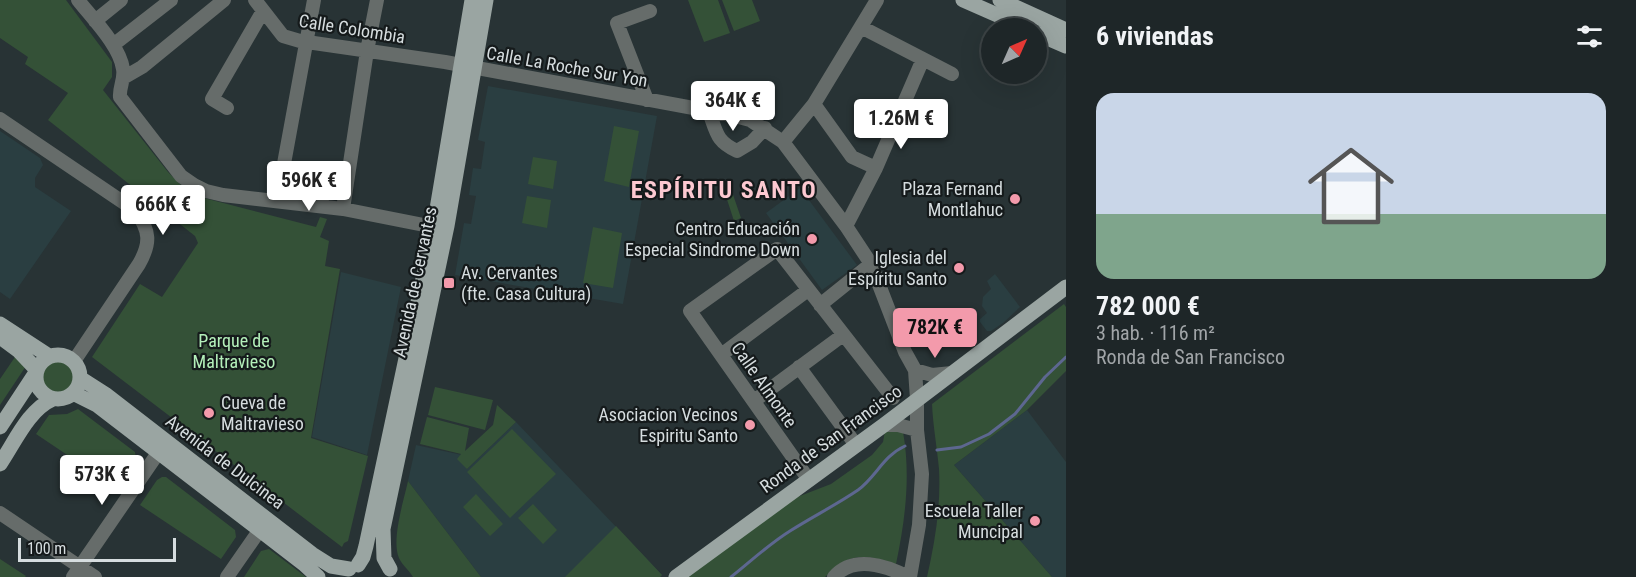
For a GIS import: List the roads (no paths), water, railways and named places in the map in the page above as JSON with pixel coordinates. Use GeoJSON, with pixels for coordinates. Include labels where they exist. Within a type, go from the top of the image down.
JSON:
{"type":"FeatureCollection","features":[{"type":"Feature","properties":{"kind":"main road","name":"Avenida de Cervantes"},"geometry":{"type":"LineString","coordinates":[[395,573],[384,558],[383,529],[447,226],[467,67],[472,0]]}},
{"type":"Feature","properties":{"kind":"main road","name":"Avenida de Cervantes"},"geometry":{"type":"LineString","coordinates":[[349,570],[363,557],[366,546],[467,67],[486,0]]}},
{"type":"Feature","properties":{"kind":"main road"},"geometry":{"type":"LineString","coordinates":[[963,0],[1004,18]]}},
{"type":"Feature","properties":{"kind":"main road"},"geometry":{"type":"LineString","coordinates":[[1000,0],[1066,30]]}},
{"type":"Feature","properties":{"kind":"main road"},"geometry":{"type":"LineString","coordinates":[[1047,38],[1066,46]]}},
{"type":"Feature","properties":{"kind":"main road","name":"Ronda de San Francisco"},"geometry":{"type":"LineString","coordinates":[[676,577],[884,425],[1066,287]]}},
{"type":"Feature","properties":{"kind":"main road"},"geometry":{"type":"LineString","coordinates":[[0,324],[49,356]]}},
{"type":"Feature","properties":{"kind":"main road"},"geometry":{"type":"LineString","coordinates":[[0,337],[19,351],[36,371],[38,388],[44,395],[53,399]]}},
{"type":"Feature","properties":{"kind":"main road"},"geometry":{"type":"LineString","coordinates":[[0,427],[44,358],[63,355],[74,361],[80,378],[73,393],[63,398],[53,399],[35,411],[0,464]]}},
{"type":"Feature","properties":{"kind":"main road","name":"Avenida de Dulcinea"},"geometry":{"type":"LineString","coordinates":[[80,378],[105,394],[312,554],[331,566],[349,570],[374,563],[395,573]]}},
{"type":"Feature","properties":{"kind":"main road","name":"Avenida de Dulcinea"},"geometry":{"type":"LineString","coordinates":[[73,393],[97,405],[318,577]]}},
{"type":"Feature","properties":{"kind":"street"},"geometry":{"type":"LineString","coordinates":[[78,0],[121,59],[124,70],[123,78],[132,104],[179,164],[200,182],[237,196],[344,206]]}},
{"type":"Feature","properties":{"kind":"street"},"geometry":{"type":"LineString","coordinates":[[95,21],[121,0]]}},
{"type":"Feature","properties":{"kind":"street"},"geometry":{"type":"LineString","coordinates":[[113,45],[171,0]]}},
{"type":"Feature","properties":{"kind":"street"},"geometry":{"type":"LineString","coordinates":[[123,78],[142,67],[224,0]]}},
{"type":"Feature","properties":{"kind":"street"},"geometry":{"type":"LineString","coordinates":[[314,0],[279,191],[434,227]]}},
{"type":"Feature","properties":{"kind":"street"},"geometry":{"type":"LineString","coordinates":[[344,206],[367,51],[377,0]]}},
{"type":"Feature","properties":{"kind":"street"},"geometry":{"type":"LineString","coordinates":[[783,142],[814,104],[877,0]]}},
{"type":"Feature","properties":{"kind":"street"},"geometry":{"type":"LineString","coordinates":[[227,108],[212,99],[259,5]]}},
{"type":"Feature","properties":{"kind":"street","name":"Calle Colombia"},"geometry":{"type":"LineString","coordinates":[[259,5],[283,36],[307,42],[467,67]]}},
{"type":"Feature","properties":{"kind":"street"},"geometry":{"type":"LineString","coordinates":[[647,100],[617,23],[650,11]]}},
{"type":"Feature","properties":{"kind":"street"},"geometry":{"type":"LineString","coordinates":[[861,27],[952,74]]}},
{"type":"Feature","properties":{"kind":"street"},"geometry":{"type":"LineString","coordinates":[[846,226],[876,168],[922,59]]}},
{"type":"Feature","properties":{"kind":"street","name":"Calle La Roche Sur Yon"},"geometry":{"type":"LineString","coordinates":[[467,67],[750,120],[783,142],[846,226],[871,264],[905,352],[915,370],[917,430],[922,474],[921,503],[909,577]]}},
{"type":"Feature","properties":{"kind":"street"},"geometry":{"type":"LineString","coordinates":[[814,104],[852,157],[876,168]]}},
{"type":"Feature","properties":{"kind":"street"},"geometry":{"type":"LineString","coordinates":[[710,112],[717,136],[724,145],[737,151],[758,137],[765,128]]}},
{"type":"Feature","properties":{"kind":"street"},"geometry":{"type":"LineString","coordinates":[[0,119],[136,211],[148,233],[147,249],[139,264],[74,361]]}},
{"type":"Feature","properties":{"kind":"street","name":"Calle Almonte"},"geometry":{"type":"LineString","coordinates":[[808,290],[777,249],[690,311],[809,480]]}},
{"type":"Feature","properties":{"kind":"street"},"geometry":{"type":"LineString","coordinates":[[820,305],[871,264]]}},
{"type":"Feature","properties":{"kind":"street"},"geometry":{"type":"LineString","coordinates":[[721,355],[808,290],[893,398]]}},
{"type":"Feature","properties":{"kind":"street"},"geometry":{"type":"LineString","coordinates":[[754,401],[843,335]]}},
{"type":"Feature","properties":{"kind":"street"},"geometry":{"type":"LineString","coordinates":[[799,368],[856,445]]}},
{"type":"Feature","properties":{"kind":"street"},"geometry":{"type":"LineString","coordinates":[[915,370],[932,375],[952,373]]}},
{"type":"Feature","properties":{"kind":"street"},"geometry":{"type":"LineString","coordinates":[[884,425],[898,425],[917,430]]}},
{"type":"Feature","properties":{"kind":"street"},"geometry":{"type":"LineString","coordinates":[[76,572],[158,453]]}},
{"type":"Feature","properties":{"kind":"street"},"geometry":{"type":"LineString","coordinates":[[0,513],[76,572],[95,577]]}},
{"type":"Feature","properties":{"kind":"street"},"geometry":{"type":"LineString","coordinates":[[227,577],[260,531]]}},
{"type":"Feature","properties":{"kind":"street"},"geometry":{"type":"LineString","coordinates":[[834,577],[840,570],[859,563],[898,572],[909,577]]}},
{"type":"Feature","properties":{"kind":"waterway"},"geometry":{"type":"LineString","coordinates":[[937,450],[961,447],[989,434],[1015,414],[1045,377],[1066,357]]}},
{"type":"Feature","properties":{"kind":"waterway"},"geometry":{"type":"LineString","coordinates":[[731,577],[782,536],[858,490],[891,455],[905,446]]}},
{"type":"Feature","properties":{"kind":"place","name":"Plaza Fernand Montlahuc"},"geometry":{"type":"Point","coordinates":[1015,199]}},
{"type":"Feature","properties":{"kind":"place","name":"Centro Educación Especial Sindrome Down"},"geometry":{"type":"Point","coordinates":[812,239]}},
{"type":"Feature","properties":{"kind":"place","name":"Iglesia del Espíritu Santo"},"geometry":{"type":"Point","coordinates":[959,268]}},
{"type":"Feature","properties":{"kind":"place","name":"Av. Cervantes (fte. Casa Cultura)"},"geometry":{"type":"Point","coordinates":[449,283]}},
{"type":"Feature","properties":{"kind":"place","name":"Cueva de Maltravieso"},"geometry":{"type":"Point","coordinates":[209,413]}},
{"type":"Feature","properties":{"kind":"place","name":"Asociacion Vecinos Espiritu Santo"},"geometry":{"type":"Point","coordinates":[750,425]}},
{"type":"Feature","properties":{"kind":"place","name":"Escuela Taller Muncipal"},"geometry":{"type":"Point","coordinates":[1035,521]}},
{"type":"Feature","properties":{"kind":"district","name":"ESPÍRITU SANTO"},"geometry":{"type":"Point","coordinates":[724,190]}},
{"type":"Feature","properties":{"kind":"park label","name":"Parque de Maltravieso"},"geometry":{"type":"Point","coordinates":[234,351]}}]}
